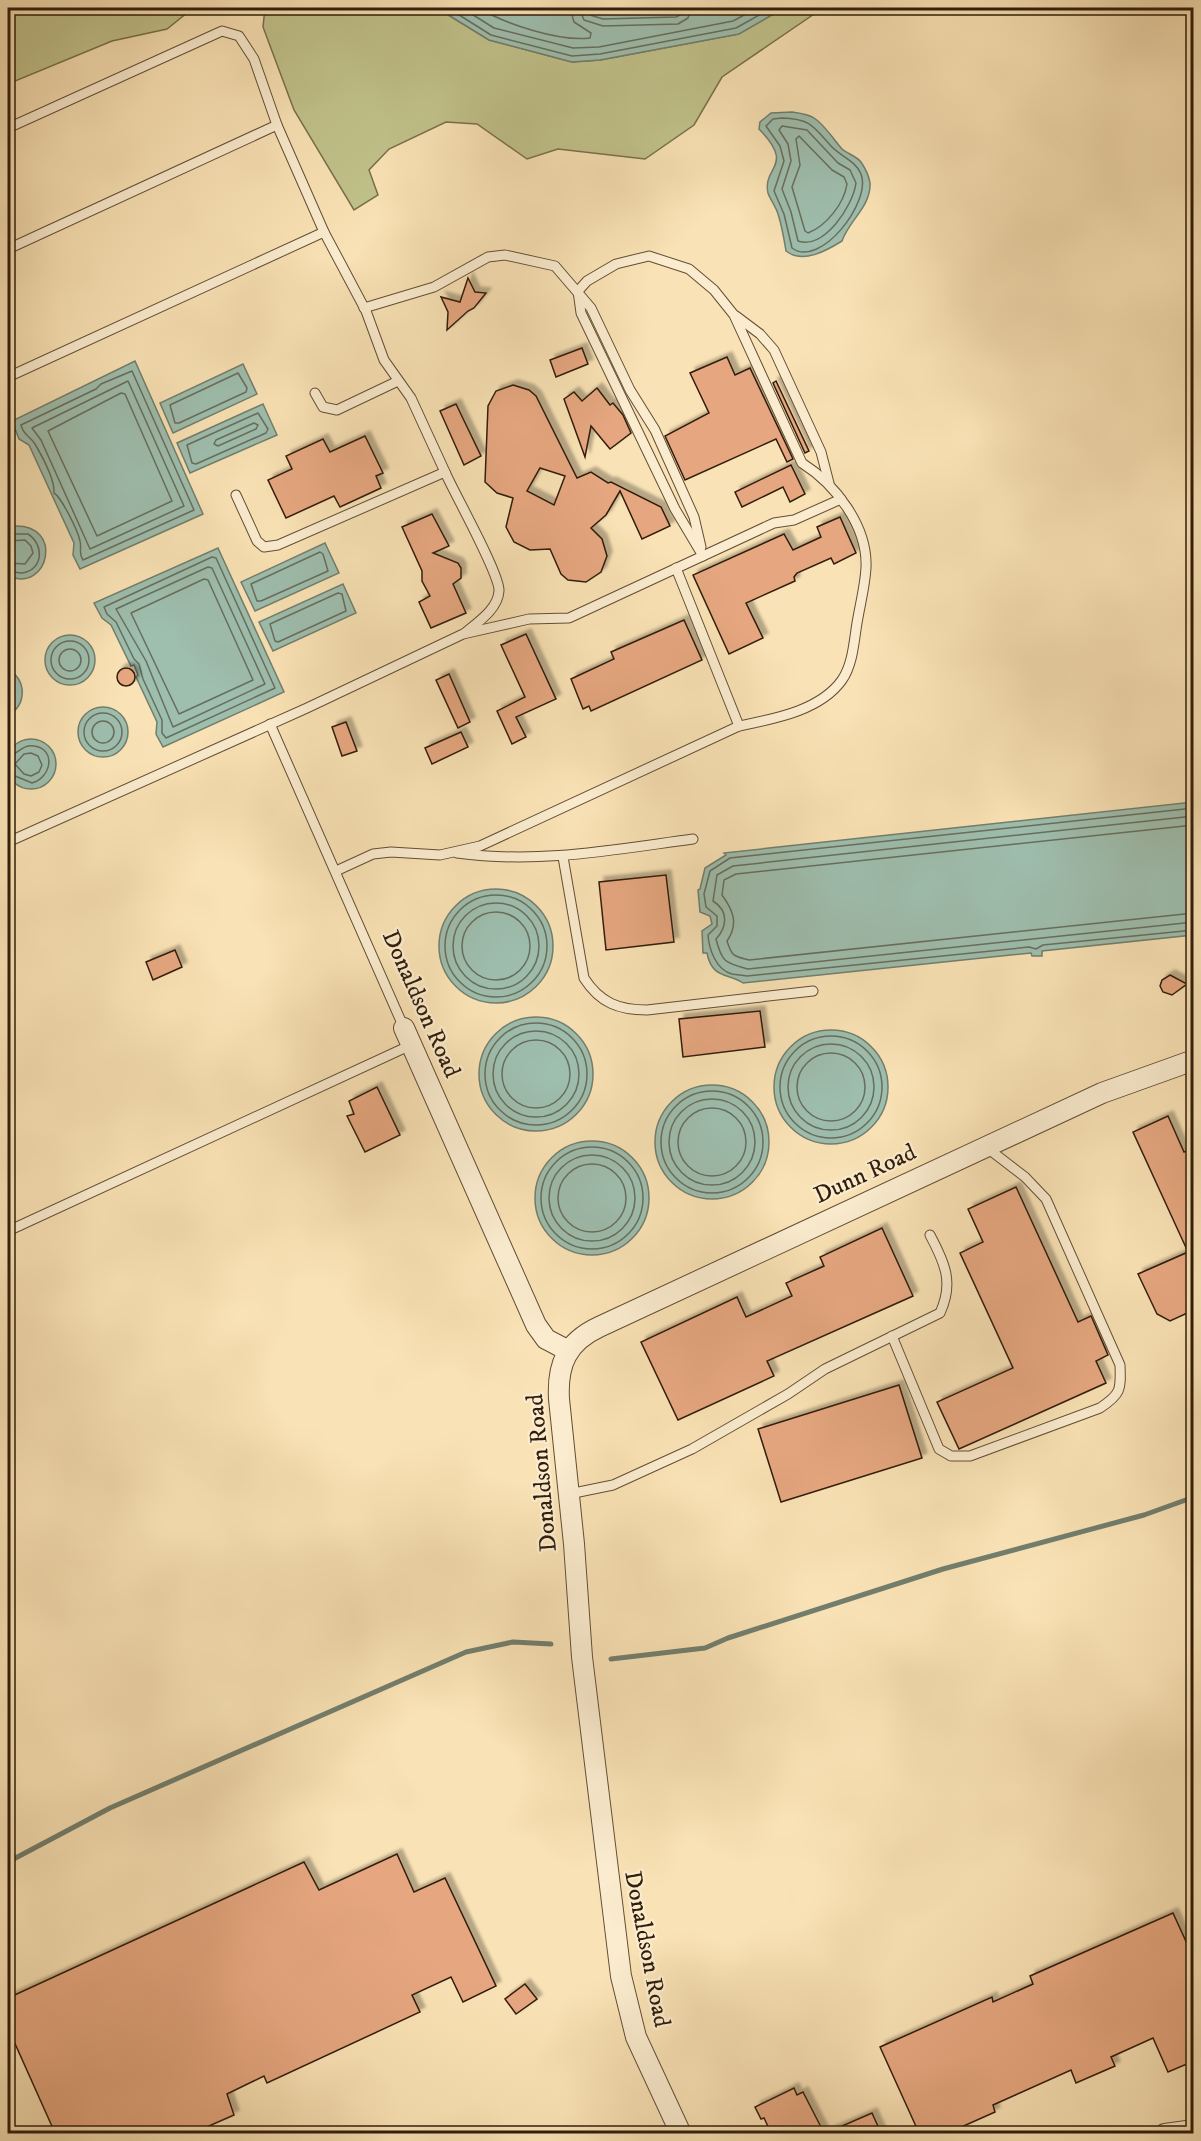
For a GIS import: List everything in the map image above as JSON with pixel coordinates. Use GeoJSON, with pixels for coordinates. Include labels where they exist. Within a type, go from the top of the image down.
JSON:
{"type":"FeatureCollection","features":[{"type":"Feature","properties":{"kind":"street","name":"Donaldson Road"},"geometry":{"type":"LineString","coordinates":[[407,1037],[537,1325],[544,1337],[567,1350],[561,1367],[558,1387],[582,1657],[621,1976],[636,2037],[681,2133]]}},
{"type":"Feature","properties":{"kind":"street","name":"Dunn Road"},"geometry":{"type":"LineString","coordinates":[[567,1350],[579,1338],[598,1327],[985,1146],[1102,1093],[1194,1060]]}},
{"type":"Feature","properties":{"kind":"street"},"geometry":{"type":"LineString","coordinates":[[1165,2133],[1194,2130]]}},
{"type":"Feature","properties":{"kind":"lane"},"geometry":{"type":"LineString","coordinates":[[8,128],[222,31],[239,36],[254,59],[277,125],[324,232],[364,308],[384,360],[411,398],[495,572],[499,591],[489,614],[463,634]]}},
{"type":"Feature","properties":{"kind":"lane"},"geometry":{"type":"LineString","coordinates":[[8,249],[277,125]]}},
{"type":"Feature","properties":{"kind":"lane"},"geometry":{"type":"LineString","coordinates":[[8,377],[324,232]]}},
{"type":"Feature","properties":{"kind":"lane"},"geometry":{"type":"LineString","coordinates":[[364,308],[434,287],[488,257],[505,255],[555,266],[591,308],[630,390],[655,429],[694,517],[703,556]]}},
{"type":"Feature","properties":{"kind":"lane"},"geometry":{"type":"LineString","coordinates":[[336,871],[373,854],[391,852],[440,855],[503,837],[739,726],[777,718],[822,699],[842,680],[852,654],[866,567],[863,545],[841,499],[818,473],[801,463],[734,315],[714,290],[689,269],[649,256],[616,264],[587,281],[578,291],[581,313],[675,509],[703,556]]}},
{"type":"Feature","properties":{"kind":"lane"},"geometry":{"type":"LineString","coordinates":[[734,315],[760,334],[774,350],[821,452],[829,486]]}},
{"type":"Feature","properties":{"kind":"lane"},"geometry":{"type":"LineString","coordinates":[[315,393],[323,407],[337,410],[398,381]]}},
{"type":"Feature","properties":{"kind":"lane"},"geometry":{"type":"LineString","coordinates":[[236,495],[257,541],[264,547],[278,545],[445,472]]}},
{"type":"Feature","properties":{"kind":"lane"},"geometry":{"type":"LineString","coordinates":[[8,842],[463,634],[530,619],[569,618],[774,523],[794,519],[841,499]]}},
{"type":"Feature","properties":{"kind":"lane"},"geometry":{"type":"LineString","coordinates":[[676,568],[739,726]]}},
{"type":"Feature","properties":{"kind":"lane","name":"Donaldson Road"},"geometry":{"type":"LineString","coordinates":[[270,724],[407,1037]]}},
{"type":"Feature","properties":{"kind":"lane"},"geometry":{"type":"LineString","coordinates":[[452,852],[502,859],[562,857],[693,839]]}},
{"type":"Feature","properties":{"kind":"lane"},"geometry":{"type":"LineString","coordinates":[[562,857],[584,978],[592,992],[606,1003],[625,1010],[647,1010],[813,991]]}},
{"type":"Feature","properties":{"kind":"lane"},"geometry":{"type":"LineString","coordinates":[[8,1231],[407,1037]]}},
{"type":"Feature","properties":{"kind":"lane"},"geometry":{"type":"LineString","coordinates":[[892,1336],[939,1449],[951,1456],[970,1456],[1100,1408],[1116,1397],[1120,1385],[1120,1365],[1046,1199],[1024,1177],[985,1146]]}},
{"type":"Feature","properties":{"kind":"lane"},"geometry":{"type":"LineString","coordinates":[[569,1494],[613,1485],[692,1449],[788,1394],[825,1369],[940,1313],[946,1300],[949,1283],[945,1263],[930,1235]]}},
{"type":"Feature","properties":{"kind":"green space"},"geometry":{"type":"Polygon","coordinates":[[[8,8],[193,8],[167,29],[112,41],[8,84],[8,8]]]}},
{"type":"Feature","properties":{"kind":"green space"},"geometry":{"type":"Polygon","coordinates":[[[265,8],[437,8],[489,40],[572,62],[600,60],[738,34],[784,8],[819,8],[817,12],[722,77],[694,125],[645,159],[558,149],[527,159],[477,124],[446,122],[389,149],[369,170],[378,195],[354,210],[294,110],[263,27],[265,8]]]}},
{"type":"Feature","properties":{"kind":"green space"},"geometry":{"type":"Polygon","coordinates":[[[583,8],[684,8],[675,11],[603,13],[583,8]]]}},
{"type":"Feature","properties":{"kind":"water"},"geometry":{"type":"Polygon","coordinates":[[[437,8],[583,8],[603,13],[675,11],[684,8],[784,8],[739,34],[600,60],[572,62],[489,40],[437,8]]]}},
{"type":"Feature","properties":{"kind":"water"},"geometry":{"type":"Polygon","coordinates":[[[792,112],[818,121],[842,149],[861,162],[870,183],[867,199],[842,241],[822,252],[807,256],[793,255],[786,251],[783,233],[776,209],[768,193],[767,184],[777,159],[770,142],[759,129],[760,122],[771,113],[792,112]]]}},
{"type":"Feature","properties":{"kind":"water"},"geometry":{"type":"Polygon","coordinates":[[[135,361],[203,514],[80,569],[73,555],[74,543],[29,445],[19,439],[12,421],[135,361]]]}},
{"type":"Feature","properties":{"kind":"water"},"geometry":{"type":"Polygon","coordinates":[[[243,364],[257,394],[173,433],[160,403],[243,364]]]}},
{"type":"Feature","properties":{"kind":"water"},"geometry":{"type":"Polygon","coordinates":[[[263,404],[277,435],[190,473],[177,443],[263,404]]]}},
{"type":"Feature","properties":{"kind":"water"},"geometry":{"type":"Polygon","coordinates":[[[13,526],[29,528],[40,535],[45,545],[45,557],[41,567],[33,575],[22,579],[8,576],[8,529],[13,526]]]}},
{"type":"Feature","properties":{"kind":"water"},"geometry":{"type":"Polygon","coordinates":[[[325,543],[339,573],[255,611],[241,582],[325,543]]]}},
{"type":"Feature","properties":{"kind":"water"},"geometry":{"type":"Polygon","coordinates":[[[218,548],[284,692],[163,747],[156,734],[157,722],[136,677],[138,675],[134,665],[131,666],[111,625],[102,618],[94,603],[218,548]]]}},
{"type":"Feature","properties":{"kind":"water"},"geometry":{"type":"Polygon","coordinates":[[[343,584],[356,613],[273,651],[259,622],[343,584]]]}},
{"type":"Feature","properties":{"kind":"water"},"geometry":{"type":"Polygon","coordinates":[[[65,635],[75,635],[88,642],[95,655],[95,665],[88,678],[75,685],[65,685],[56,681],[49,674],[45,665],[45,655],[49,646],[56,639],[65,635]]]}},
{"type":"Feature","properties":{"kind":"water"},"geometry":{"type":"Polygon","coordinates":[[[8,669],[19,680],[22,692],[19,705],[8,716],[8,669]]]}},
{"type":"Feature","properties":{"kind":"water"},"geometry":{"type":"Polygon","coordinates":[[[98,707],[108,707],[121,714],[128,727],[128,737],[121,750],[108,757],[98,757],[89,753],[82,746],[78,737],[78,727],[82,718],[89,711],[98,707]]]}},
{"type":"Feature","properties":{"kind":"water"},"geometry":{"type":"Polygon","coordinates":[[[31,739],[49,746],[56,764],[49,782],[31,789],[13,782],[6,764],[13,746],[31,739]]]}},
{"type":"Feature","properties":{"kind":"water"},"geometry":{"type":"Polygon","coordinates":[[[1193,802],[1193,935],[1042,951],[1042,956],[1032,956],[1031,953],[743,983],[717,971],[709,961],[707,953],[703,953],[702,931],[712,924],[710,916],[700,912],[698,890],[705,868],[726,855],[724,853],[1193,802]]]}},
{"type":"Feature","properties":{"kind":"water"},"geometry":{"type":"Polygon","coordinates":[[[496,889],[518,893],[536,906],[549,924],[553,946],[549,968],[536,986],[518,999],[496,1003],[474,999],[456,986],[443,968],[439,946],[443,924],[456,906],[474,893],[496,889]]]}},
{"type":"Feature","properties":{"kind":"water"},"geometry":{"type":"Polygon","coordinates":[[[536,1017],[558,1021],[576,1034],[589,1052],[593,1074],[589,1096],[576,1114],[558,1127],[536,1131],[514,1127],[496,1114],[483,1096],[479,1074],[483,1052],[496,1034],[514,1021],[536,1017]]]}},
{"type":"Feature","properties":{"kind":"water"},"geometry":{"type":"Polygon","coordinates":[[[831,1030],[853,1034],[871,1047],[884,1065],[888,1087],[884,1109],[871,1127],[853,1140],[831,1144],[809,1140],[791,1127],[778,1109],[774,1087],[778,1065],[791,1047],[809,1034],[831,1030]]]}},
{"type":"Feature","properties":{"kind":"water"},"geometry":{"type":"Polygon","coordinates":[[[712,1085],[734,1089],[752,1102],[765,1120],[769,1142],[765,1164],[752,1182],[734,1195],[712,1199],[690,1195],[672,1182],[659,1164],[655,1142],[659,1120],[672,1102],[690,1089],[712,1085]]]}},
{"type":"Feature","properties":{"kind":"water"},"geometry":{"type":"Polygon","coordinates":[[[592,1141],[614,1145],[632,1158],[645,1176],[649,1198],[645,1220],[632,1238],[614,1251],[592,1255],[570,1251],[552,1238],[539,1220],[535,1198],[539,1176],[552,1158],[570,1145],[592,1141]]]}},
{"type":"Feature","properties":{"kind":"building"},"geometry":{"type":"Polygon","coordinates":[[[468,278],[475,292],[486,293],[474,308],[447,330],[448,312],[441,297],[460,302],[468,278]]]}},
{"type":"Feature","properties":{"kind":"building"},"geometry":{"type":"Polygon","coordinates":[[[582,348],[588,364],[556,377],[550,360],[582,348]]]}},
{"type":"Feature","properties":{"kind":"building"},"geometry":{"type":"Polygon","coordinates":[[[727,357],[735,375],[750,368],[793,459],[787,462],[776,439],[685,480],[665,436],[709,413],[690,373],[727,357]]]}},
{"type":"Feature","properties":{"kind":"building"},"geometry":{"type":"Polygon","coordinates":[[[776,381],[809,451],[805,453],[773,383],[776,381]]]}},
{"type":"Feature","properties":{"kind":"building"},"geometry":{"type":"Polygon","coordinates":[[[513,385],[529,390],[536,396],[577,478],[591,472],[608,483],[611,482],[661,507],[670,526],[642,539],[620,491],[606,515],[591,528],[602,539],[607,556],[601,572],[586,582],[568,580],[561,574],[550,549],[530,550],[514,542],[506,527],[513,498],[497,493],[485,482],[488,406],[496,391],[513,385]],[[540,468],[527,491],[554,505],[565,476],[540,468]]]}},
{"type":"Feature","properties":{"kind":"building"},"geometry":{"type":"Polygon","coordinates":[[[597,388],[610,405],[613,403],[623,415],[631,433],[610,449],[591,426],[585,457],[564,399],[574,392],[582,401],[597,388]]]}},
{"type":"Feature","properties":{"kind":"building"},"geometry":{"type":"Polygon","coordinates":[[[456,404],[481,456],[464,465],[440,411],[456,404]]]}},
{"type":"Feature","properties":{"kind":"building"},"geometry":{"type":"Polygon","coordinates":[[[365,436],[383,473],[376,476],[381,488],[340,507],[334,496],[286,518],[268,480],[292,469],[286,456],[323,439],[330,452],[365,436]]]}},
{"type":"Feature","properties":{"kind":"building"},"geometry":{"type":"Polygon","coordinates":[[[791,465],[805,494],[790,502],[783,487],[742,507],[735,492],[791,465]]]}},
{"type":"Feature","properties":{"kind":"building"},"geometry":{"type":"Polygon","coordinates":[[[432,514],[449,546],[433,553],[458,563],[461,568],[461,578],[453,584],[466,613],[431,628],[419,602],[430,596],[422,581],[422,571],[402,527],[432,514]]]}},
{"type":"Feature","properties":{"kind":"building"},"geometry":{"type":"Polygon","coordinates":[[[840,517],[856,553],[834,564],[831,558],[797,573],[794,577],[795,581],[746,603],[763,638],[729,654],[693,575],[784,534],[793,550],[821,537],[817,527],[840,517]]]}},
{"type":"Feature","properties":{"kind":"building"},"geometry":{"type":"Polygon","coordinates":[[[684,620],[702,660],[591,711],[589,706],[583,709],[571,679],[614,659],[611,652],[684,620]]]}},
{"type":"Feature","properties":{"kind":"building"},"geometry":{"type":"Polygon","coordinates":[[[526,634],[556,699],[516,717],[526,737],[512,744],[497,711],[525,697],[501,645],[526,634]]]}},
{"type":"Feature","properties":{"kind":"building"},"geometry":{"type":"Polygon","coordinates":[[[126,668],[132,671],[135,677],[132,683],[126,686],[120,683],[117,677],[120,671],[126,668]]]}},
{"type":"Feature","properties":{"kind":"building"},"geometry":{"type":"Polygon","coordinates":[[[449,674],[470,722],[458,728],[436,680],[449,674]]]}},
{"type":"Feature","properties":{"kind":"building"},"geometry":{"type":"Polygon","coordinates":[[[346,722],[357,751],[342,756],[332,727],[346,722]]]}},
{"type":"Feature","properties":{"kind":"building"},"geometry":{"type":"Polygon","coordinates":[[[461,732],[468,747],[432,764],[425,748],[461,732]]]}},
{"type":"Feature","properties":{"kind":"building"},"geometry":{"type":"Polygon","coordinates":[[[666,875],[674,942],[606,950],[599,882],[666,875]]]}},
{"type":"Feature","properties":{"kind":"building"},"geometry":{"type":"Polygon","coordinates":[[[175,950],[182,967],[153,980],[146,962],[175,950]]]}},
{"type":"Feature","properties":{"kind":"building"},"geometry":{"type":"Polygon","coordinates":[[[1170,975],[1187,984],[1172,995],[1163,992],[1160,986],[1162,980],[1170,975]]]}},
{"type":"Feature","properties":{"kind":"building"},"geometry":{"type":"Polygon","coordinates":[[[760,1011],[765,1047],[683,1057],[679,1019],[760,1011]]]}},
{"type":"Feature","properties":{"kind":"building"},"geometry":{"type":"Polygon","coordinates":[[[377,1087],[400,1135],[365,1152],[347,1116],[354,1114],[349,1101],[377,1087]]]}},
{"type":"Feature","properties":{"kind":"building"},"geometry":{"type":"Polygon","coordinates":[[[1168,1116],[1184,1152],[1194,1148],[1194,1310],[1170,1321],[1157,1314],[1138,1274],[1188,1252],[1133,1132],[1168,1116]]]}},
{"type":"Feature","properties":{"kind":"building"},"geometry":{"type":"Polygon","coordinates":[[[1016,1187],[1078,1322],[1091,1316],[1092,1318],[1108,1355],[1096,1361],[1106,1383],[959,1449],[937,1402],[1013,1368],[960,1253],[983,1242],[968,1209],[1016,1187]]]}},
{"type":"Feature","properties":{"kind":"building"},"geometry":{"type":"Polygon","coordinates":[[[882,1228],[913,1296],[767,1361],[774,1376],[678,1420],[641,1342],[737,1297],[746,1317],[792,1296],[786,1283],[824,1266],[820,1257],[882,1228]]]}},
{"type":"Feature","properties":{"kind":"building"},"geometry":{"type":"Polygon","coordinates":[[[899,1385],[922,1458],[781,1502],[758,1429],[899,1385]]]}},
{"type":"Feature","properties":{"kind":"building"},"geometry":{"type":"Polygon","coordinates":[[[397,1854],[414,1892],[445,1878],[496,1986],[463,2002],[451,1977],[412,1995],[420,2012],[267,2083],[264,2076],[227,2094],[234,2115],[193,2133],[55,2133],[8,2028],[8,1998],[304,1862],[319,1890],[397,1854]]]}},
{"type":"Feature","properties":{"kind":"building"},"geometry":{"type":"Polygon","coordinates":[[[1173,1913],[1194,1959],[1194,2018],[1187,2021],[1194,2035],[1194,2061],[1168,2072],[1153,2038],[1111,2057],[1115,2066],[1076,2083],[1071,2070],[993,2105],[995,2112],[948,2133],[919,2133],[880,2047],[992,1997],[993,2002],[1033,1984],[1030,1976],[1173,1913]]]}},
{"type":"Feature","properties":{"kind":"building"},"geometry":{"type":"Polygon","coordinates":[[[525,1984],[537,1999],[516,2014],[505,1999],[525,1984]]]}},
{"type":"Feature","properties":{"kind":"building"},"geometry":{"type":"Polygon","coordinates":[[[794,2088],[797,2095],[803,2092],[824,2133],[771,2133],[764,2118],[761,2119],[755,2107],[794,2088]]]}},
{"type":"Feature","properties":{"kind":"building"},"geometry":{"type":"Polygon","coordinates":[[[872,2113],[881,2133],[826,2133],[872,2113]]]}},
{"type":"Feature","properties":{"kind":"waterway"},"geometry":{"type":"LineString","coordinates":[[611,1659],[705,1648],[728,1638],[943,1569],[1144,1515],[1194,1497]]}},
{"type":"Feature","properties":{"kind":"waterway"},"geometry":{"type":"LineString","coordinates":[[8,1862],[110,1808],[466,1652],[513,1642],[551,1644]]}}]}
